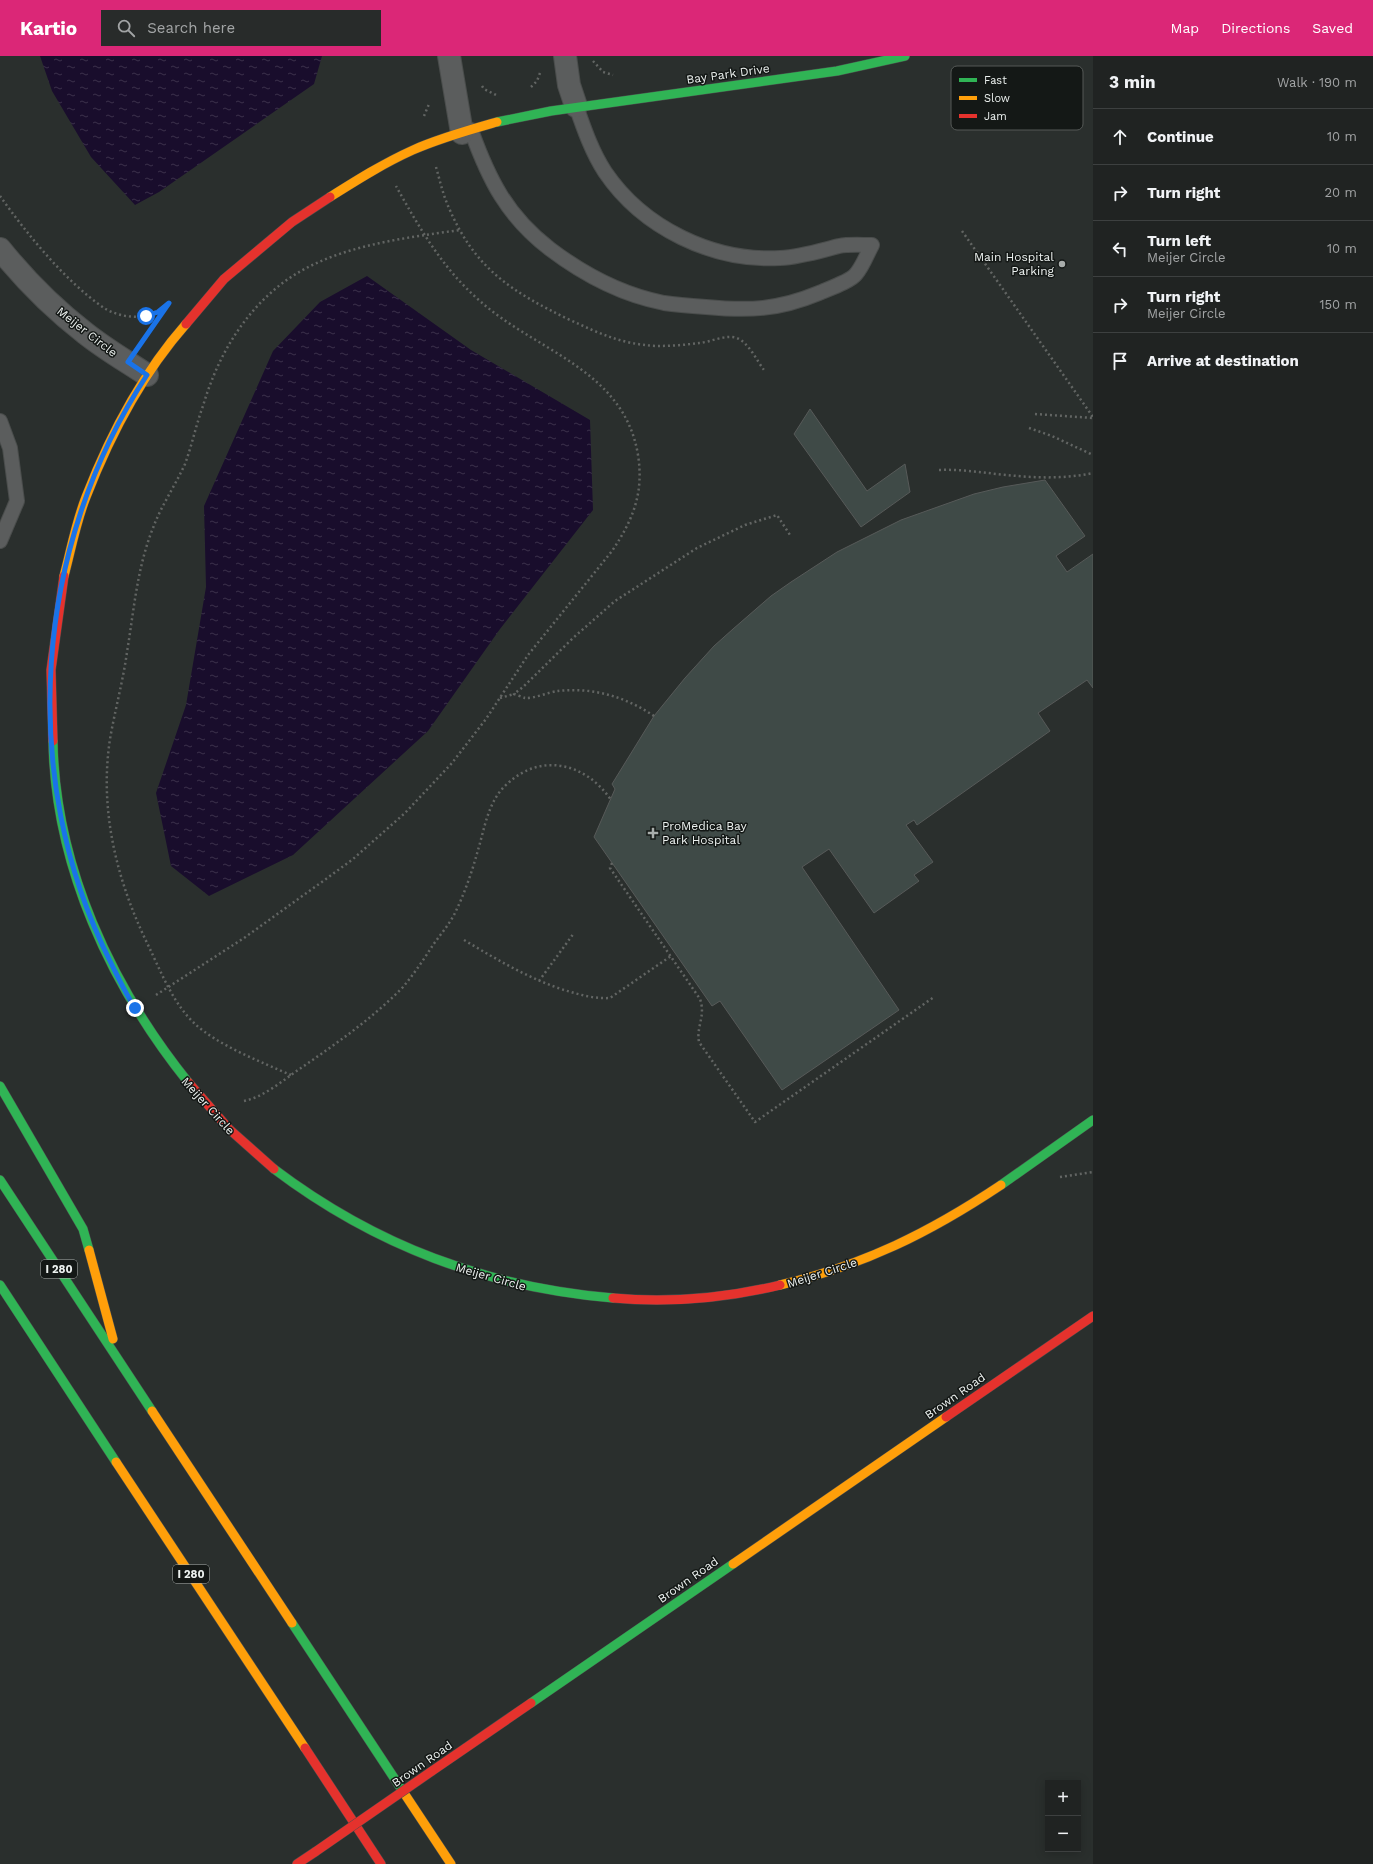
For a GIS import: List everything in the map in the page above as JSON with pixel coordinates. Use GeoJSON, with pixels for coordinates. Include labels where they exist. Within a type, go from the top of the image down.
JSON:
{"type":"FeatureCollection","features":[{"type":"Feature","properties":{"kind":"main road","name":"Bay Park Drive"},"geometry":{"type":"LineString","coordinates":[[147,375],[180,329],[207,298],[235,268],[262,243],[322,200],[384,164],[417,148],[466,131],[523,116],[576,106],[837,71],[905,56]]}},
{"type":"Feature","properties":{"kind":"main road","name":"Meijer Circle"},"geometry":{"type":"LineString","coordinates":[[147,375],[115,429],[87,492],[64,567],[56,610],[50,684],[50,728],[54,777],[67,847],[89,916],[104,949],[135,1008],[165,1054],[185,1080],[238,1138],[287,1178],[337,1212],[395,1243],[446,1264],[510,1283],[545,1291],[584,1297],[650,1300],[735,1294],[774,1288],[854,1264],[900,1245],[945,1221],[1093,1120]]}},
{"type":"Feature","properties":{"kind":"main road"},"geometry":{"type":"LineString","coordinates":[[0,1086],[83,1229],[118,1358]]}},
{"type":"Feature","properties":{"kind":"main road","name":"I 280"},"geometry":{"type":"LineString","coordinates":[[0,1180],[451,1864]]}},
{"type":"Feature","properties":{"kind":"main road","name":"I 280"},"geometry":{"type":"LineString","coordinates":[[0,1285],[381,1864]]}},
{"type":"Feature","properties":{"kind":"main road","name":"Brown Road"},"geometry":{"type":"LineString","coordinates":[[298,1864],[1093,1316]]}},
{"type":"Feature","properties":{"kind":"street"},"geometry":{"type":"LineString","coordinates":[[449,56],[466,131]]}},
{"type":"Feature","properties":{"kind":"street"},"geometry":{"type":"LineString","coordinates":[[565,56],[569,85],[576,106]]}},
{"type":"Feature","properties":{"kind":"street","name":"Meijer Circle"},"geometry":{"type":"LineString","coordinates":[[0,249],[27,280],[61,313],[86,334],[147,375]]}},
{"type":"Feature","properties":{"kind":"lane"},"geometry":{"type":"LineString","coordinates":[[466,131],[489,177],[506,205],[519,220],[550,249],[577,268],[616,288],[663,302],[747,310],[774,307],[794,301],[836,286],[856,275],[872,245],[840,246],[798,257],[757,259],[708,249],[691,243],[673,233],[643,213],[619,189],[606,173],[589,142],[576,106]]}},
{"type":"Feature","properties":{"kind":"lane"},"geometry":{"type":"LineString","coordinates":[[0,421],[10,448],[17,501],[0,541]]}},
{"type":"Feature","properties":{"kind":"path"},"geometry":{"type":"LineString","coordinates":[[591,56],[595,65],[603,72],[619,77]]}},
{"type":"Feature","properties":{"kind":"path"},"geometry":{"type":"LineString","coordinates":[[530,89],[537,81],[541,70]]}},
{"type":"Feature","properties":{"kind":"path"},"geometry":{"type":"LineString","coordinates":[[481,84],[484,89],[493,94],[499,95]]}},
{"type":"Feature","properties":{"kind":"path"},"geometry":{"type":"LineString","coordinates":[[135,1008],[170,988],[244,938],[358,854],[430,788],[478,730],[528,655],[598,570],[623,535],[637,502],[640,483],[637,451],[630,427],[622,410],[599,385],[567,359],[524,333],[481,303],[445,266],[424,235],[384,164]]}},
{"type":"Feature","properties":{"kind":"path"},"geometry":{"type":"LineString","coordinates":[[0,196],[35,242],[82,290],[105,309],[120,315],[132,317],[158,312],[164,308],[161,314]]}},
{"type":"Feature","properties":{"kind":"path"},"geometry":{"type":"LineString","coordinates":[[291,1075],[262,1063],[203,1030],[187,1016],[170,988],[142,932],[126,893],[111,841],[108,810],[107,772],[110,741],[123,679],[135,595],[143,557],[162,506],[184,465],[218,363],[229,343],[259,303],[276,288],[318,262],[347,251],[370,245],[460,230]]}},
{"type":"Feature","properties":{"kind":"path"},"geometry":{"type":"LineString","coordinates":[[962,231],[1093,418]]}},
{"type":"Feature","properties":{"kind":"path"},"geometry":{"type":"LineString","coordinates":[[1035,414],[1093,418]]}},
{"type":"Feature","properties":{"kind":"path"},"geometry":{"type":"LineString","coordinates":[[1029,428],[1052,436],[1093,455]]}},
{"type":"Feature","properties":{"kind":"path"},"geometry":{"type":"LineString","coordinates":[[939,470],[1028,477],[1050,477],[1093,473]]}},
{"type":"Feature","properties":{"kind":"path"},"geometry":{"type":"LineString","coordinates":[[500,698],[514,694],[523,688],[573,638],[615,601],[697,548],[745,526],[777,515],[790,535]]}},
{"type":"Feature","properties":{"kind":"path"},"geometry":{"type":"LineString","coordinates":[[514,694],[526,698],[558,691],[571,690],[601,693],[628,700],[654,716]]}},
{"type":"Feature","properties":{"kind":"path"},"geometry":{"type":"LineString","coordinates":[[244,1101],[265,1093],[291,1075],[372,1016],[404,985],[420,965],[454,915],[471,872],[490,809],[496,797],[515,777],[529,770],[553,765],[568,767],[593,779],[611,800]]}},
{"type":"Feature","properties":{"kind":"path"},"geometry":{"type":"LineString","coordinates":[[612,863],[610,868],[700,999],[703,1008],[698,1036],[699,1042],[755,1122],[934,997]]}},
{"type":"Feature","properties":{"kind":"path"},"geometry":{"type":"LineString","coordinates":[[540,981],[574,933]]}},
{"type":"Feature","properties":{"kind":"path"},"geometry":{"type":"LineString","coordinates":[[464,940],[509,967],[540,981],[573,993],[601,999],[610,998],[671,956]]}},
{"type":"Feature","properties":{"kind":"path"},"geometry":{"type":"LineString","coordinates":[[1057,1177],[1093,1172]]}},
{"type":"Feature","properties":{"kind":"water"},"geometry":{"type":"Polygon","coordinates":[[[40,56],[322,56],[314,84],[159,192],[135,205],[91,157],[52,91],[40,56]]]}},
{"type":"Feature","properties":{"kind":"water"},"geometry":{"type":"Polygon","coordinates":[[[367,276],[471,350],[590,420],[593,510],[500,629],[428,731],[293,855],[209,896],[171,866],[156,793],[186,705],[206,587],[204,506],[273,351],[320,302],[367,276]]]}},
{"type":"Feature","properties":{"kind":"building"},"geometry":{"type":"Polygon","coordinates":[[[810,409],[867,491],[905,464],[910,492],[861,527],[794,434],[810,409]]]}},
{"type":"Feature","properties":{"kind":"building"},"geometry":{"type":"Polygon","coordinates":[[[1045,480],[1085,536],[1056,556],[1067,572],[1093,554],[1093,688],[1087,680],[1038,713],[1050,731],[917,825],[914,820],[906,825],[933,862],[914,875],[919,881],[874,913],[829,849],[802,867],[899,1010],[782,1090],[720,1001],[712,1006],[594,837],[615,789],[612,784],[654,716],[685,678],[714,646],[771,596],[837,552],[901,520],[974,494],[1003,487],[1045,480]]]}},
{"type":"Feature","properties":{"kind":"traffic: fast"},"geometry":{"type":"LineString","coordinates":[[497,122],[551,111],[837,71],[905,56]]}},
{"type":"Feature","properties":{"kind":"traffic: fast"},"geometry":{"type":"LineString","coordinates":[[53,741],[56,788],[64,834],[76,879],[92,922],[112,965],[135,1006],[160,1045],[188,1082]]}},
{"type":"Feature","properties":{"kind":"traffic: fast"},"geometry":{"type":"LineString","coordinates":[[0,1086],[83,1229],[89,1250]]}},
{"type":"Feature","properties":{"kind":"traffic: fast"},"geometry":{"type":"LineString","coordinates":[[1001,1185],[1093,1120]]}},
{"type":"Feature","properties":{"kind":"traffic: fast"},"geometry":{"type":"LineString","coordinates":[[274,1169],[313,1196],[352,1220],[393,1241],[434,1258],[477,1273],[521,1284],[613,1298]]}},
{"type":"Feature","properties":{"kind":"traffic: fast"},"geometry":{"type":"LineString","coordinates":[[0,1180],[152,1411]]}},
{"type":"Feature","properties":{"kind":"traffic: fast"},"geometry":{"type":"LineString","coordinates":[[0,1285],[116,1462]]}},
{"type":"Feature","properties":{"kind":"traffic: fast"},"geometry":{"type":"LineString","coordinates":[[531,1703],[733,1564]]}},
{"type":"Feature","properties":{"kind":"traffic: fast"},"geometry":{"type":"LineString","coordinates":[[292,1623],[404,1793]]}},
{"type":"Feature","properties":{"kind":"traffic: slow"},"geometry":{"type":"LineString","coordinates":[[330,197],[381,166],[413,150],[444,138],[497,122]]}},
{"type":"Feature","properties":{"kind":"traffic: slow"},"geometry":{"type":"LineString","coordinates":[[64,576],[82,507],[95,474],[117,428],[141,384],[155,363],[186,324]]}},
{"type":"Feature","properties":{"kind":"traffic: slow"},"geometry":{"type":"LineString","coordinates":[[780,1285],[840,1268],[895,1246],[948,1218],[1001,1185]]}},
{"type":"Feature","properties":{"kind":"traffic: slow"},"geometry":{"type":"LineString","coordinates":[[89,1250],[113,1339]]}},
{"type":"Feature","properties":{"kind":"traffic: slow"},"geometry":{"type":"LineString","coordinates":[[152,1411],[292,1623]]}},
{"type":"Feature","properties":{"kind":"traffic: slow"},"geometry":{"type":"LineString","coordinates":[[733,1564],[946,1417]]}},
{"type":"Feature","properties":{"kind":"traffic: slow"},"geometry":{"type":"LineString","coordinates":[[116,1462],[305,1748]]}},
{"type":"Feature","properties":{"kind":"traffic: slow"},"geometry":{"type":"LineString","coordinates":[[404,1793],[451,1864]]}},
{"type":"Feature","properties":{"kind":"traffic: jam"},"geometry":{"type":"LineString","coordinates":[[186,324],[224,279],[292,222],[330,197]]}},
{"type":"Feature","properties":{"kind":"traffic: jam"},"geometry":{"type":"LineString","coordinates":[[53,741],[51,670],[64,576]]}},
{"type":"Feature","properties":{"kind":"traffic: jam"},"geometry":{"type":"LineString","coordinates":[[188,1082],[229,1129],[274,1169]]}},
{"type":"Feature","properties":{"kind":"traffic: jam"},"geometry":{"type":"LineString","coordinates":[[613,1298],[676,1300],[739,1293],[780,1285]]}},
{"type":"Feature","properties":{"kind":"traffic: jam"},"geometry":{"type":"LineString","coordinates":[[946,1417],[1093,1316]]}},
{"type":"Feature","properties":{"kind":"traffic: jam"},"geometry":{"type":"LineString","coordinates":[[432,1771],[531,1703]]}},
{"type":"Feature","properties":{"kind":"traffic: jam"},"geometry":{"type":"LineString","coordinates":[[305,1748],[381,1864]]}},
{"type":"Feature","properties":{"kind":"traffic: jam"},"geometry":{"type":"LineString","coordinates":[[315,1852],[432,1771]]}},
{"type":"Feature","properties":{"kind":"traffic: jam"},"geometry":{"type":"LineString","coordinates":[[297,1864],[315,1852]]}},
{"type":"Feature","properties":{"kind":"place","name":"Main Hospital Parking"},"geometry":{"type":"Point","coordinates":[1062,264]}},
{"type":"Feature","properties":{"kind":"place","name":"ProMedica Bay Park Hospital"},"geometry":{"type":"Point","coordinates":[653,833]}},
{"type":"Feature","properties":{"kind":"route"},"geometry":{"type":"LineString","coordinates":[[135,1008],[101,943],[86,909],[67,847],[54,777],[51,743],[50,684],[56,610],[64,567],[75,528],[87,492],[115,429],[147,375],[128,362],[169,303],[158,312],[146,316]]}}]}
